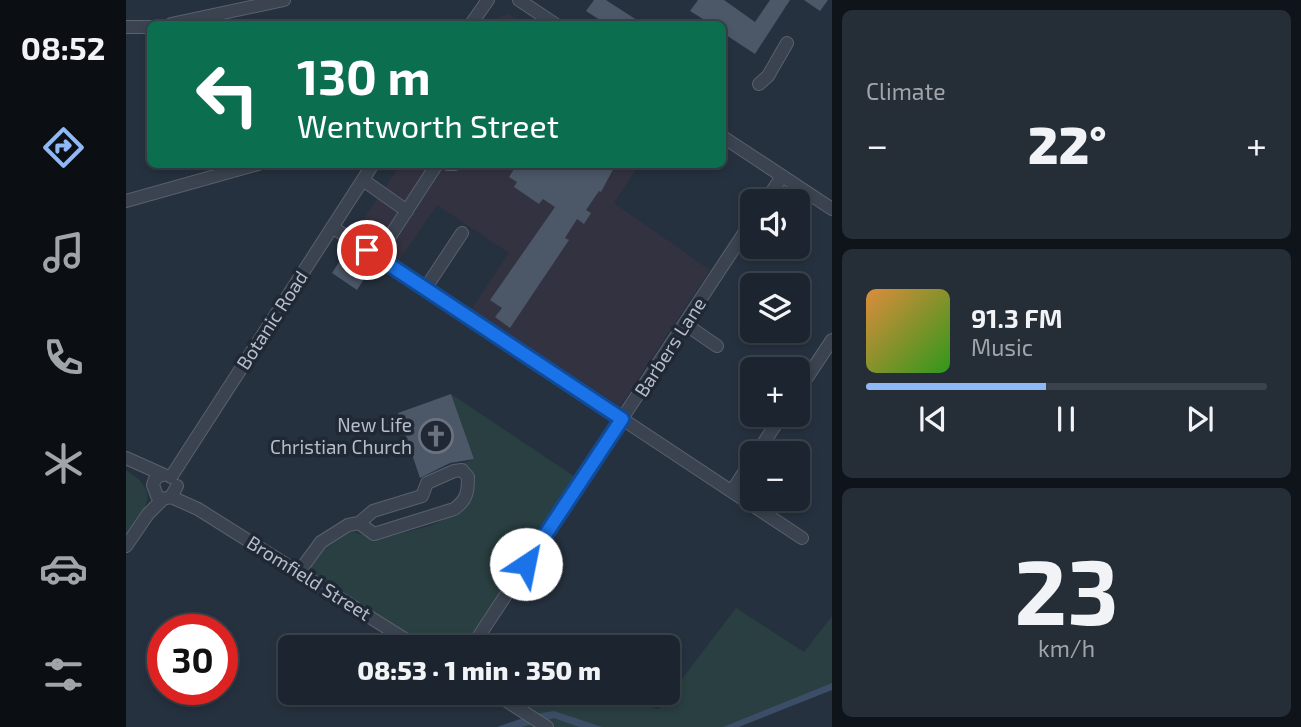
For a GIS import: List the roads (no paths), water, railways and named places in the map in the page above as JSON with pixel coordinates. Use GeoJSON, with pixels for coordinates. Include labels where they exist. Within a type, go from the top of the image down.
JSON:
{"type":"FeatureCollection","features":[{"type":"Feature","properties":{"kind":"street"},"geometry":{"type":"LineString","coordinates":[[185,21],[284,0]]}},
{"type":"Feature","properties":{"kind":"street"},"geometry":{"type":"LineString","coordinates":[[473,21],[488,0]]}},
{"type":"Feature","properties":{"kind":"street"},"geometry":{"type":"LineString","coordinates":[[519,0],[550,21]]}},
{"type":"Feature","properties":{"kind":"street"},"geometry":{"type":"LineString","coordinates":[[126,27],[147,27]]}},
{"type":"Feature","properties":{"kind":"street"},"geometry":{"type":"LineString","coordinates":[[759,84],[768,76],[787,43]]}},
{"type":"Feature","properties":{"kind":"street"},"geometry":{"type":"LineString","coordinates":[[726,139],[832,209]]}},
{"type":"Feature","properties":{"kind":"street"},"geometry":{"type":"LineString","coordinates":[[126,201],[244,168]]}},
{"type":"Feature","properties":{"kind":"street","name":"Botanic Road"},"geometry":{"type":"LineString","coordinates":[[126,546],[370,168]]}},
{"type":"Feature","properties":{"kind":"street"},"geometry":{"type":"LineString","coordinates":[[389,238],[434,168]]}},
{"type":"Feature","properties":{"kind":"street"},"geometry":{"type":"LineString","coordinates":[[774,189],[782,176]]}},
{"type":"Feature","properties":{"kind":"street"},"geometry":{"type":"LineString","coordinates":[[363,180],[407,211]]}},
{"type":"Feature","properties":{"kind":"street"},"geometry":{"type":"LineString","coordinates":[[332,227],[802,538]]}},
{"type":"Feature","properties":{"kind":"street"},"geometry":{"type":"LineString","coordinates":[[425,289],[462,233]]}},
{"type":"Feature","properties":{"kind":"street","name":"Barbers Lane"},"geometry":{"type":"LineString","coordinates":[[480,635],[740,239]]}},
{"type":"Feature","properties":{"kind":"street"},"geometry":{"type":"LineString","coordinates":[[685,324],[717,346]]}},
{"type":"Feature","properties":{"kind":"street"},"geometry":{"type":"LineString","coordinates":[[810,373],[832,340]]}},
{"type":"Feature","properties":{"kind":"street","name":"Bromfield Street"},"geometry":{"type":"LineString","coordinates":[[126,459],[198,509],[398,635]]}},
{"type":"Feature","properties":{"kind":"street"},"geometry":{"type":"LineString","coordinates":[[359,523],[374,534],[454,509],[464,502],[468,491],[468,477],[462,470],[427,483],[422,496],[431,516]]}},
{"type":"Feature","properties":{"kind":"street"},"geometry":{"type":"LineString","coordinates":[[732,491],[740,479]]}},
{"type":"Feature","properties":{"kind":"street"},"geometry":{"type":"LineString","coordinates":[[299,572],[321,542],[348,525],[359,523],[373,511],[422,496]]}},
{"type":"Feature","properties":{"kind":"street"},"geometry":{"type":"LineString","coordinates":[[513,705],[547,727]]}},
{"type":"Feature","properties":{"kind":"water"},"geometry":{"type":"Polygon","coordinates":[[[832,683],[832,690],[739,727],[723,727],[832,683]]]}},
{"type":"Feature","properties":{"kind":"water"},"geometry":{"type":"Polygon","coordinates":[[[554,711],[602,727],[579,727],[554,718],[522,727],[497,727],[535,714],[554,711]]]}},
{"type":"Feature","properties":{"kind":"place","name":"New Life Christian Church"},"geometry":{"type":"Point","coordinates":[436,436]}}]}
